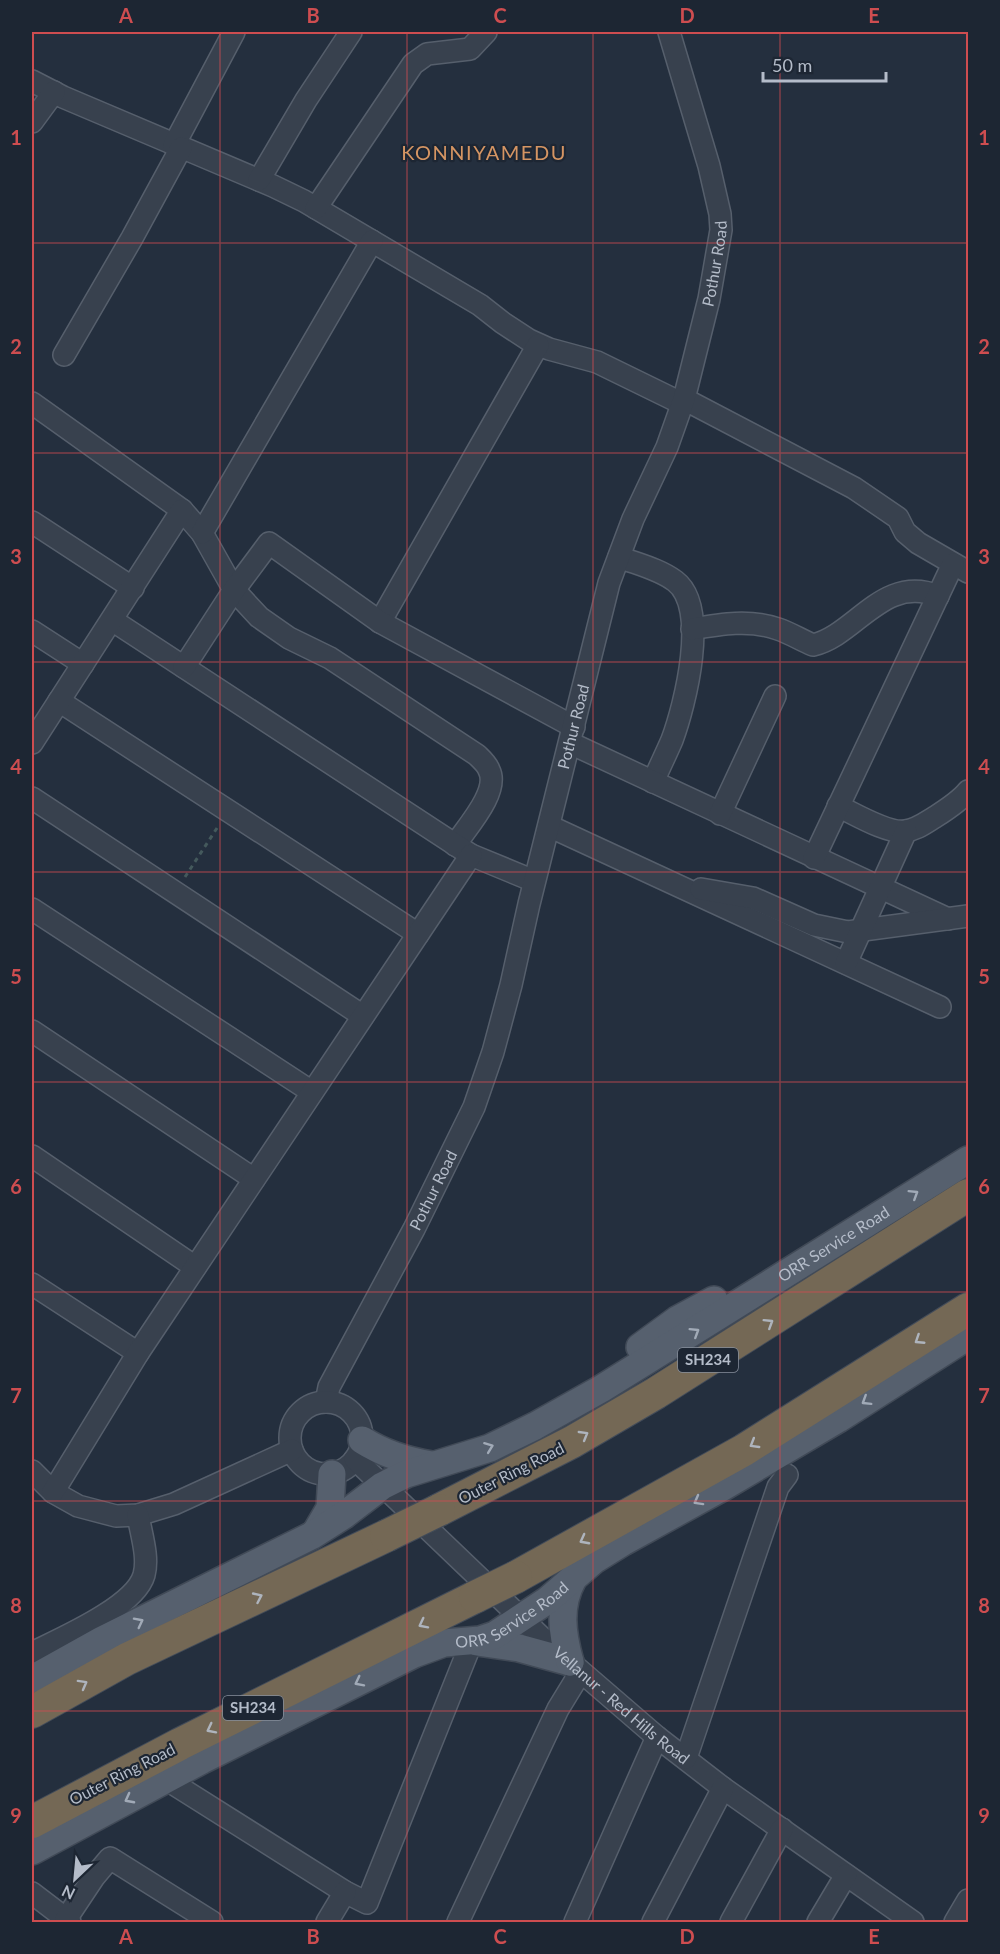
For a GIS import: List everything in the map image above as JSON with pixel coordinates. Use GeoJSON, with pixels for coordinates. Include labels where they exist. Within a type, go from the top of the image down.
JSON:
{"type":"FeatureCollection","features":[{"type":"Feature","properties":{"kind":"highway","name":"Outer Ring Road"},"geometry":{"type":"LineString","coordinates":[[32,1712],[127,1659],[386,1536],[572,1442],[647,1398],[969,1195]]}},
{"type":"Feature","properties":{"kind":"highway","name":"Outer Ring Road"},"geometry":{"type":"LineString","coordinates":[[32,1822],[190,1739],[516,1577],[744,1450],[969,1309]]}},
{"type":"Feature","properties":{"kind":"main road","name":"ORR Service Road"},"geometry":{"type":"LineString","coordinates":[[32,1679],[102,1640],[315,1533],[344,1515],[382,1486],[406,1474],[490,1448],[535,1426],[656,1356],[969,1160]]}},
{"type":"Feature","properties":{"kind":"main road","name":"ORR Service Road"},"geometry":{"type":"LineString","coordinates":[[32,1851],[166,1779],[430,1647],[495,1635],[548,1600],[594,1560],[838,1419],[969,1336]]}},
{"type":"Feature","properties":{"kind":"main road"},"geometry":{"type":"LineString","coordinates":[[358,1449],[378,1450],[397,1458],[433,1466]]}},
{"type":"Feature","properties":{"kind":"main road"},"geometry":{"type":"LineString","coordinates":[[315,1533],[330,1508],[333,1474]]}},
{"type":"Feature","properties":{"kind":"main road"},"geometry":{"type":"LineString","coordinates":[[574,1578],[566,1592],[562,1612],[563,1634],[575,1668]]}},
{"type":"Feature","properties":{"kind":"main road"},"geometry":{"type":"LineString","coordinates":[[472,1641],[519,1648],[575,1668]]}},
{"type":"Feature","properties":{"kind":"street"},"geometry":{"type":"LineString","coordinates":[[64,355],[132,238],[234,32]]}},
{"type":"Feature","properties":{"kind":"street"},"geometry":{"type":"LineString","coordinates":[[259,180],[306,100],[351,32]]}},
{"type":"Feature","properties":{"kind":"street"},"geometry":{"type":"LineString","coordinates":[[316,208],[413,64],[427,54],[470,49],[486,32]]}},
{"type":"Feature","properties":{"kind":"street","name":"Pothur Road"},"geometry":{"type":"LineString","coordinates":[[326,1402],[329,1387],[414,1229],[474,1107],[493,1052],[511,985],[534,881],[609,583],[633,519],[667,447],[684,401],[709,299],[721,231],[720,214],[709,166],[669,32]]}},
{"type":"Feature","properties":{"kind":"street"},"geometry":{"type":"LineString","coordinates":[[32,81],[259,180],[316,208],[480,305],[502,324],[538,345],[597,362],[684,401],[854,488],[898,518],[905,532],[918,543],[961,568],[938,596],[814,858]]}},
{"type":"Feature","properties":{"kind":"street"},"geometry":{"type":"LineString","coordinates":[[32,122],[54,92]]}},
{"type":"Feature","properties":{"kind":"street"},"geometry":{"type":"LineString","coordinates":[[202,533],[372,241]]}},
{"type":"Feature","properties":{"kind":"street"},"geometry":{"type":"LineString","coordinates":[[380,622],[538,345]]}},
{"type":"Feature","properties":{"kind":"street"},"geometry":{"type":"LineString","coordinates":[[32,403],[182,510],[202,533],[234,590],[248,607],[273,628],[330,658],[477,755],[489,770],[492,785],[463,850],[418,934],[138,1353],[53,1492]]}},
{"type":"Feature","properties":{"kind":"street"},"geometry":{"type":"LineString","coordinates":[[33,739],[182,510]]}},
{"type":"Feature","properties":{"kind":"street"},"geometry":{"type":"LineString","coordinates":[[32,522],[133,588]]}},
{"type":"Feature","properties":{"kind":"street"},"geometry":{"type":"LineString","coordinates":[[184,668],[234,590],[269,543],[380,622],[653,782],[881,888],[958,918]]}},
{"type":"Feature","properties":{"kind":"street"},"geometry":{"type":"LineString","coordinates":[[619,557],[674,580],[685,592],[693,616],[692,648],[685,697],[672,739],[653,782]]}},
{"type":"Feature","properties":{"kind":"street"},"geometry":{"type":"LineString","coordinates":[[692,629],[739,623],[763,625],[780,629],[813,645],[833,637],[858,617],[885,600],[906,592],[926,591],[938,596]]}},
{"type":"Feature","properties":{"kind":"street"},"geometry":{"type":"LineString","coordinates":[[112,620],[463,850],[534,881]]}},
{"type":"Feature","properties":{"kind":"street"},"geometry":{"type":"LineString","coordinates":[[32,631],[83,664]]}},
{"type":"Feature","properties":{"kind":"street"},"geometry":{"type":"LineString","coordinates":[[720,814],[775,696]]}},
{"type":"Feature","properties":{"kind":"street"},"geometry":{"type":"LineString","coordinates":[[59,701],[418,934]]}},
{"type":"Feature","properties":{"kind":"street"},"geometry":{"type":"LineString","coordinates":[[838,806],[883,827],[900,832],[927,822],[968,792]]}},
{"type":"Feature","properties":{"kind":"street"},"geometry":{"type":"LineString","coordinates":[[32,798],[363,1016]]}},
{"type":"Feature","properties":{"kind":"street"},"geometry":{"type":"LineString","coordinates":[[549,826],[940,1006]]}},
{"type":"Feature","properties":{"kind":"street"},"geometry":{"type":"LineString","coordinates":[[846,963],[906,831]]}},
{"type":"Feature","properties":{"kind":"street"},"geometry":{"type":"LineString","coordinates":[[682,888],[712,890],[753,898],[814,925],[849,932],[958,918]]}},
{"type":"Feature","properties":{"kind":"street"},"geometry":{"type":"LineString","coordinates":[[32,909],[312,1092]]}},
{"type":"Feature","properties":{"kind":"street"},"geometry":{"type":"LineString","coordinates":[[793,939],[814,925]]}},
{"type":"Feature","properties":{"kind":"street"},"geometry":{"type":"LineString","coordinates":[[32,1031],[254,1179]]}},
{"type":"Feature","properties":{"kind":"street"},"geometry":{"type":"LineString","coordinates":[[32,1156],[195,1267]]}},
{"type":"Feature","properties":{"kind":"street"},"geometry":{"type":"LineString","coordinates":[[32,1284],[138,1353]]}},
{"type":"Feature","properties":{"kind":"street"},"geometry":{"type":"LineString","coordinates":[[326,1402],[343,1406],[355,1417],[361,1432],[358,1449],[345,1468],[333,1474],[316,1473],[301,1464],[292,1450],[290,1433],[297,1417],[310,1406],[326,1402]]}},
{"type":"Feature","properties":{"kind":"street","name":"Vellanur - Red Hills Road"},"geometry":{"type":"LineString","coordinates":[[358,1449],[382,1486],[575,1668],[657,1737],[723,1788],[913,1923]]}},
{"type":"Feature","properties":{"kind":"street"},"geometry":{"type":"LineString","coordinates":[[32,1471],[53,1492],[78,1506],[101,1514],[138,1515],[174,1504],[292,1450]]}},
{"type":"Feature","properties":{"kind":"street"},"geometry":{"type":"LineString","coordinates":[[686,1758],[778,1487],[786,1475]]}},
{"type":"Feature","properties":{"kind":"street"},"geometry":{"type":"LineString","coordinates":[[32,1653],[95,1621],[135,1591],[144,1575],[145,1558],[138,1515]]}},
{"type":"Feature","properties":{"kind":"street"},"geometry":{"type":"LineString","coordinates":[[166,1779],[345,1892],[367,1903],[472,1641]]}},
{"type":"Feature","properties":{"kind":"street"},"geometry":{"type":"LineString","coordinates":[[458,1923],[575,1668]]}},
{"type":"Feature","properties":{"kind":"street"},"geometry":{"type":"LineString","coordinates":[[575,1923],[657,1737]]}},
{"type":"Feature","properties":{"kind":"street"},"geometry":{"type":"LineString","coordinates":[[653,1923],[723,1788]]}},
{"type":"Feature","properties":{"kind":"street"},"geometry":{"type":"LineString","coordinates":[[731,1923],[782,1829]]}},
{"type":"Feature","properties":{"kind":"street"},"geometry":{"type":"LineString","coordinates":[[32,1893],[68,1921],[110,1858],[212,1923]]}},
{"type":"Feature","properties":{"kind":"street"},"geometry":{"type":"LineString","coordinates":[[818,1923],[846,1875]]}},
{"type":"Feature","properties":{"kind":"street"},"geometry":{"type":"LineString","coordinates":[[327,1923],[345,1892]]}},
{"type":"Feature","properties":{"kind":"street"},"geometry":{"type":"LineString","coordinates":[[955,1923],[969,1900]]}},
{"type":"Feature","properties":{"kind":"path"},"geometry":{"type":"LineString","coordinates":[[175,892],[228,811]]}},
{"type":"Feature","properties":{"kind":"district","name":"KONNIYAMEDU"},"geometry":{"type":"Point","coordinates":[484,153]}}]}
